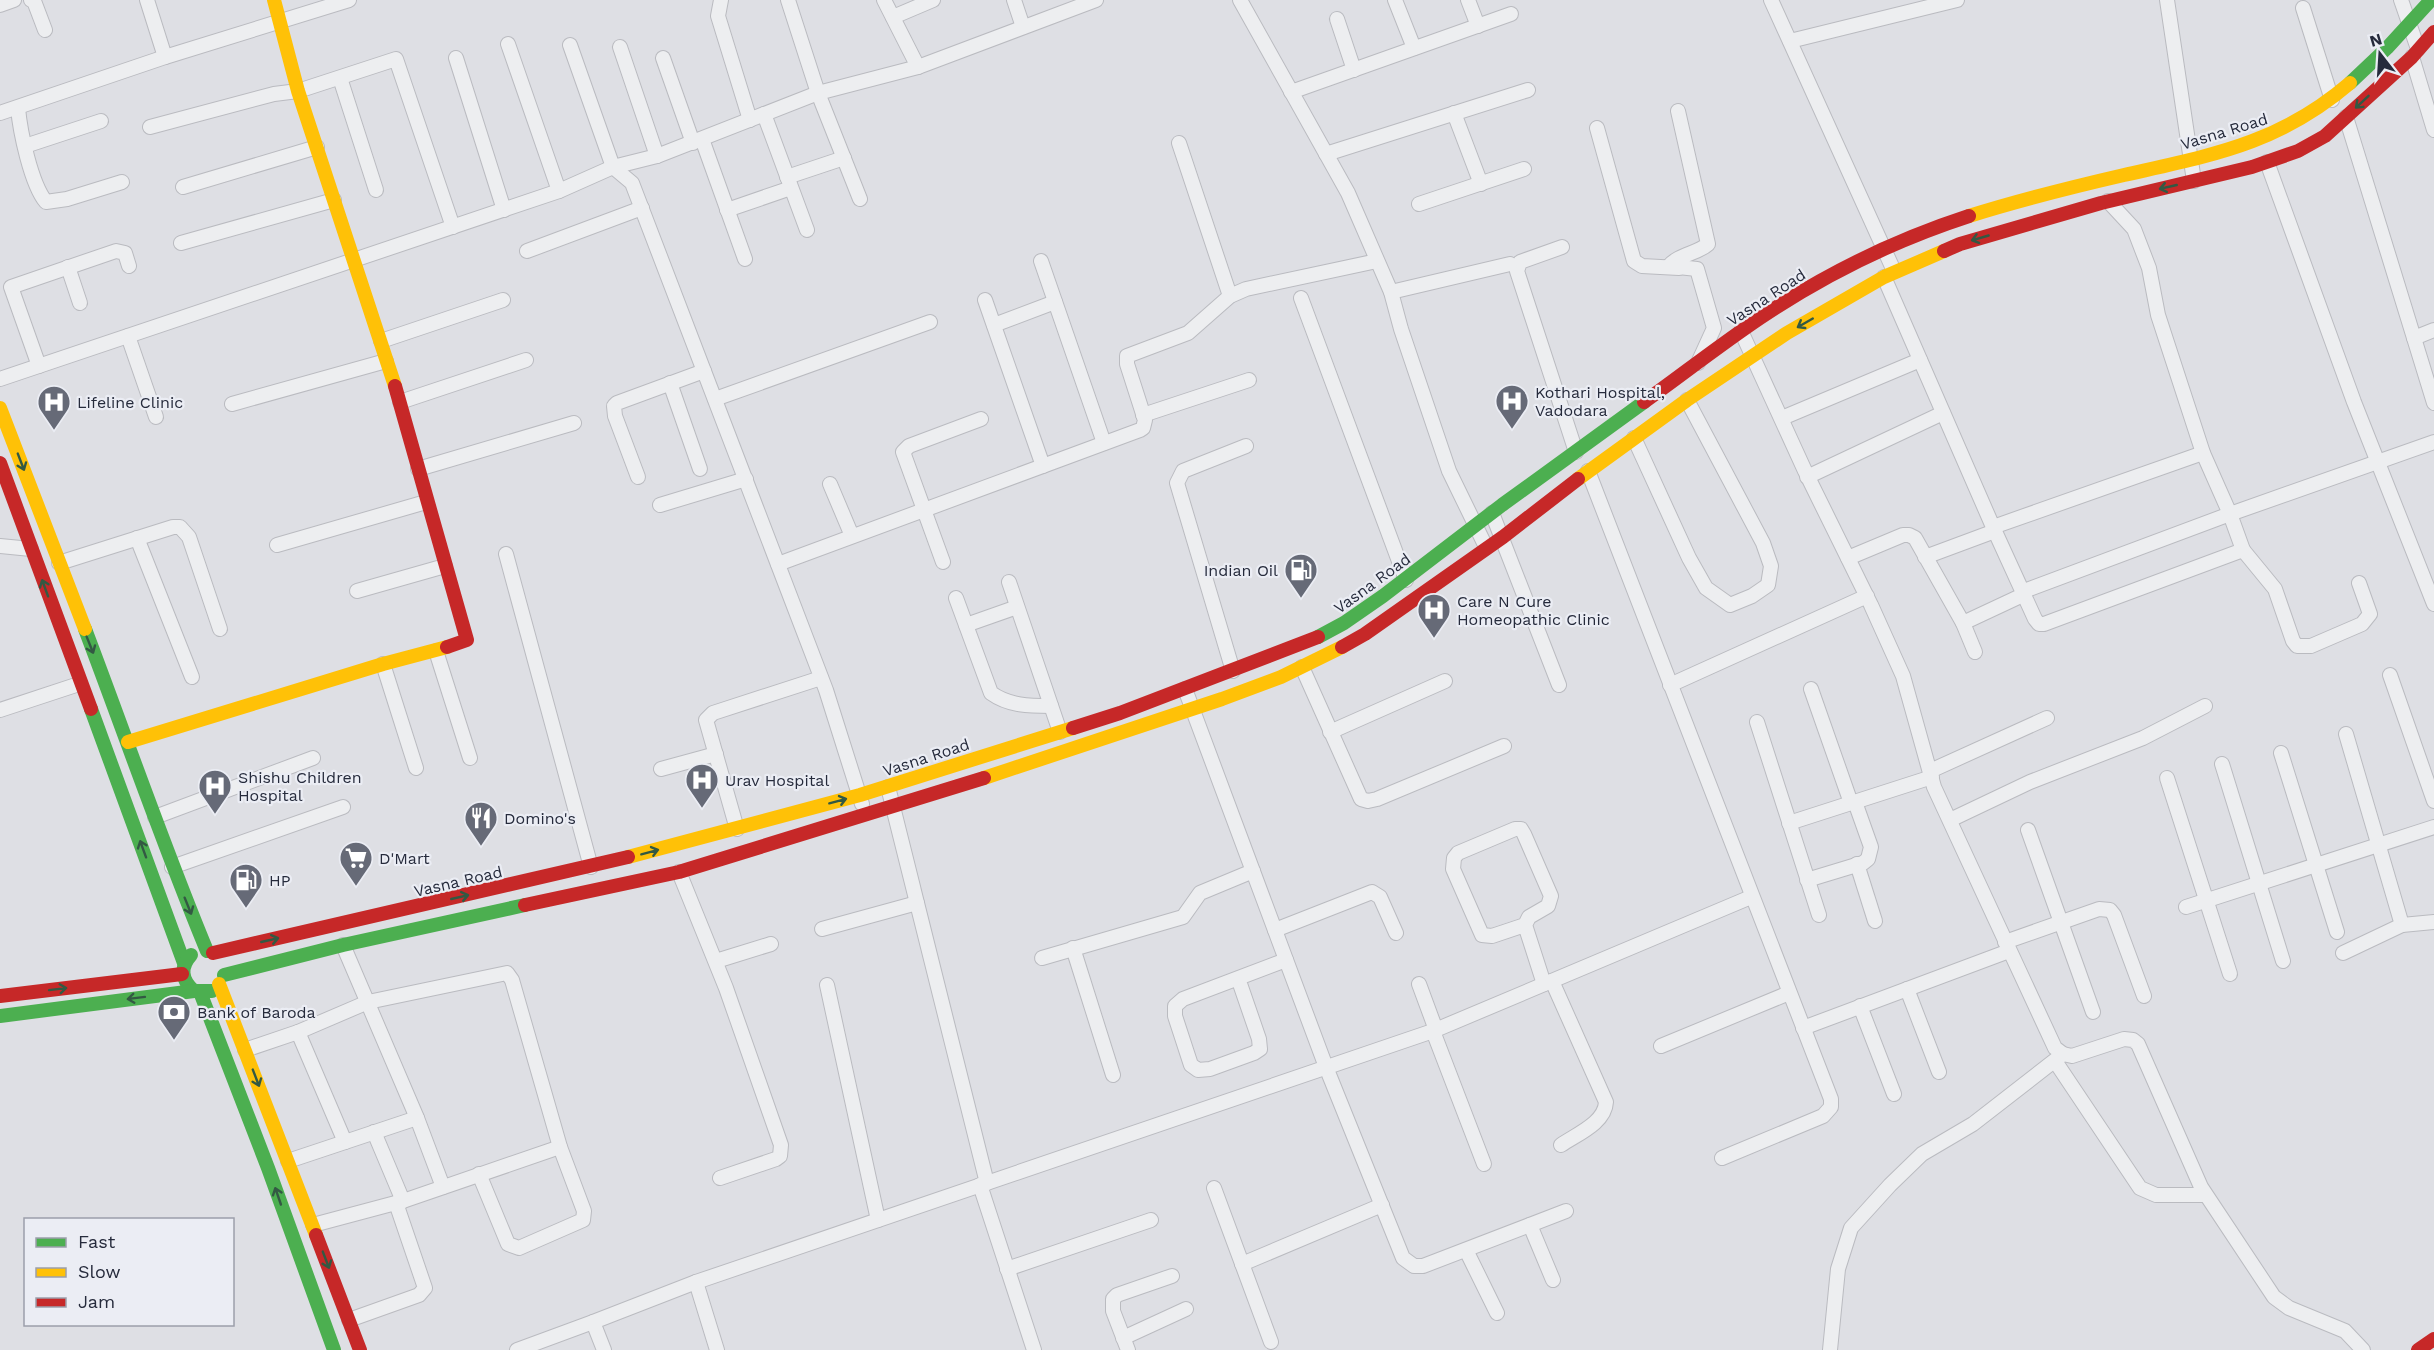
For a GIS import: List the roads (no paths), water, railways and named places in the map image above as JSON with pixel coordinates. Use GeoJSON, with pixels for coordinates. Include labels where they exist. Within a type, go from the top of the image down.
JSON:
{"type":"FeatureCollection","features":[{"type":"Feature","properties":{"kind":"main road"},"geometry":{"type":"LineString","coordinates":[[128,742],[383,664],[436,651],[467,639],[426,502],[400,402],[298,91],[274,0]]}},
{"type":"Feature","properties":{"kind":"main road","name":"Vasna Road"},"geometry":{"type":"LineString","coordinates":[[210,952],[591,867],[860,795],[1060,732],[1185,689],[1324,635],[1349,621],[1406,580],[1492,513],[1741,331],[1807,289],[1884,249],[1976,214],[2073,187],[2191,160],[2271,135],[2332,100],[2409,25],[2431,0]]}},
{"type":"Feature","properties":{"kind":"main road"},"geometry":{"type":"LineString","coordinates":[[0,1012],[213,990],[221,980],[343,945],[679,872],[866,813],[893,807],[1225,699],[1334,653],[1365,634],[1503,537],[1588,471],[1687,400],[1753,355],[1889,274],[1960,244],[2108,201],[2267,162],[2298,151],[2316,141],[2346,117],[2415,53],[2434,32]]}},
{"type":"Feature","properties":{"kind":"main road"},"geometry":{"type":"LineString","coordinates":[[0,408],[128,742],[172,867],[210,952],[222,963],[221,980],[245,1050],[360,1350]]}},
{"type":"Feature","properties":{"kind":"main road"},"geometry":{"type":"LineString","coordinates":[[0,463],[80,684],[130,811],[183,969],[185,982],[197,991],[268,1168],[334,1350]]}},
{"type":"Feature","properties":{"kind":"main road"},"geometry":{"type":"LineString","coordinates":[[0,996],[183,969],[194,953],[210,952]]}},
{"type":"Feature","properties":{"kind":"main road"},"geometry":{"type":"LineString","coordinates":[[2418,1350],[2434,1339]]}},
{"type":"Feature","properties":{"kind":"street"},"geometry":{"type":"LineString","coordinates":[[0,5],[14,0]]}},
{"type":"Feature","properties":{"kind":"street"},"geometry":{"type":"LineString","coordinates":[[31,0],[34,1],[45,30]]}},
{"type":"Feature","properties":{"kind":"street"},"geometry":{"type":"LineString","coordinates":[[147,0],[165,57]]}},
{"type":"Feature","properties":{"kind":"street"},"geometry":{"type":"LineString","coordinates":[[0,113],[165,57],[347,0]]}},
{"type":"Feature","properties":{"kind":"street"},"geometry":{"type":"LineString","coordinates":[[721,0],[718,16],[750,120]]}},
{"type":"Feature","properties":{"kind":"street"},"geometry":{"type":"LineString","coordinates":[[788,0],[818,93],[860,199]]}},
{"type":"Feature","properties":{"kind":"street"},"geometry":{"type":"LineString","coordinates":[[884,0],[918,67]]}},
{"type":"Feature","properties":{"kind":"street"},"geometry":{"type":"LineString","coordinates":[[893,17],[933,0]]}},
{"type":"Feature","properties":{"kind":"street"},"geometry":{"type":"LineString","coordinates":[[1014,0],[1023,27]]}},
{"type":"Feature","properties":{"kind":"street"},"geometry":{"type":"LineString","coordinates":[[0,379],[559,191],[613,167],[657,156],[818,93],[918,67],[1096,0]]}},
{"type":"Feature","properties":{"kind":"street"},"geometry":{"type":"LineString","coordinates":[[1240,0],[1348,193],[1391,292],[1434,431],[1449,471],[1486,548]]}},
{"type":"Feature","properties":{"kind":"street"},"geometry":{"type":"LineString","coordinates":[[1395,0],[1414,48]]}},
{"type":"Feature","properties":{"kind":"street"},"geometry":{"type":"LineString","coordinates":[[1468,0],[1478,26]]}},
{"type":"Feature","properties":{"kind":"street"},"geometry":{"type":"LineString","coordinates":[[1771,0],[1884,249],[1889,274],[1920,360],[2037,621],[2044,624],[2243,550]]}},
{"type":"Feature","properties":{"kind":"street"},"geometry":{"type":"LineString","coordinates":[[1790,41],[1957,0]]}},
{"type":"Feature","properties":{"kind":"street"},"geometry":{"type":"LineString","coordinates":[[2167,0],[2194,181]]}},
{"type":"Feature","properties":{"kind":"street"},"geometry":{"type":"LineString","coordinates":[[2401,0],[2434,130]]}},
{"type":"Feature","properties":{"kind":"street"},"geometry":{"type":"LineString","coordinates":[[2303,8],[2332,100]]}},
{"type":"Feature","properties":{"kind":"street"},"geometry":{"type":"LineString","coordinates":[[1291,92],[1511,14]]}},
{"type":"Feature","properties":{"kind":"street"},"geometry":{"type":"LineString","coordinates":[[1337,19],[1354,69]]}},
{"type":"Feature","properties":{"kind":"street"},"geometry":{"type":"LineString","coordinates":[[508,44],[559,191]]}},
{"type":"Feature","properties":{"kind":"street"},"geometry":{"type":"LineString","coordinates":[[570,45],[613,167],[632,183],[642,208],[821,678],[866,813]]}},
{"type":"Feature","properties":{"kind":"street"},"geometry":{"type":"LineString","coordinates":[[620,47],[657,156]]}},
{"type":"Feature","properties":{"kind":"street"},"geometry":{"type":"LineString","coordinates":[[456,58],[504,210]]}},
{"type":"Feature","properties":{"kind":"street"},"geometry":{"type":"LineString","coordinates":[[663,58],[727,210],[745,259]]}},
{"type":"Feature","properties":{"kind":"street"},"geometry":{"type":"LineString","coordinates":[[150,127],[274,94],[298,91],[396,59],[453,227]]}},
{"type":"Feature","properties":{"kind":"street"},"geometry":{"type":"LineString","coordinates":[[340,78],[376,190]]}},
{"type":"Feature","properties":{"kind":"street"},"geometry":{"type":"LineString","coordinates":[[1326,154],[1528,90]]}},
{"type":"Feature","properties":{"kind":"street"},"geometry":{"type":"LineString","coordinates":[[18,108],[19,123],[38,192],[46,202],[67,199],[122,182]]}},
{"type":"Feature","properties":{"kind":"street"},"geometry":{"type":"LineString","coordinates":[[1678,111],[1708,244],[1673,261],[1670,266],[1697,269]]}},
{"type":"Feature","properties":{"kind":"street"},"geometry":{"type":"LineString","coordinates":[[1454,113],[1481,184]]}},
{"type":"Feature","properties":{"kind":"street"},"geometry":{"type":"LineString","coordinates":[[764,114],[807,230]]}},
{"type":"Feature","properties":{"kind":"street"},"geometry":{"type":"LineString","coordinates":[[2346,117],[2414,338],[2431,381],[2434,402]]}},
{"type":"Feature","properties":{"kind":"street"},"geometry":{"type":"LineString","coordinates":[[25,146],[101,121]]}},
{"type":"Feature","properties":{"kind":"street"},"geometry":{"type":"LineString","coordinates":[[1597,128],[1634,261],[1642,266],[1697,269]]}},
{"type":"Feature","properties":{"kind":"street"},"geometry":{"type":"LineString","coordinates":[[1179,142],[1230,297]]}},
{"type":"Feature","properties":{"kind":"street"},"geometry":{"type":"LineString","coordinates":[[183,187],[317,147]]}},
{"type":"Feature","properties":{"kind":"street"},"geometry":{"type":"LineString","coordinates":[[727,210],[844,158]]}},
{"type":"Feature","properties":{"kind":"street"},"geometry":{"type":"LineString","coordinates":[[2267,162],[2378,462],[2434,604]]}},
{"type":"Feature","properties":{"kind":"street"},"geometry":{"type":"LineString","coordinates":[[1419,204],[1524,169]]}},
{"type":"Feature","properties":{"kind":"street"},"geometry":{"type":"LineString","coordinates":[[182,243],[334,200]]}},
{"type":"Feature","properties":{"kind":"street"},"geometry":{"type":"LineString","coordinates":[[2108,201],[2134,229],[2149,268],[2158,315],[2203,453],[2243,550],[2275,589],[2293,641],[2297,646],[2311,646],[2362,624],[2370,614],[2359,583]]}},
{"type":"Feature","properties":{"kind":"street"},"geometry":{"type":"LineString","coordinates":[[527,251],[642,208]]}},
{"type":"Feature","properties":{"kind":"street"},"geometry":{"type":"LineString","coordinates":[[1562,247],[1520,262],[1517,271],[1576,452]]}},
{"type":"Feature","properties":{"kind":"street"},"geometry":{"type":"LineString","coordinates":[[39,366],[11,287],[116,251],[125,253],[129,266]]}},
{"type":"Feature","properties":{"kind":"street"},"geometry":{"type":"LineString","coordinates":[[1041,261],[1104,443]]}},
{"type":"Feature","properties":{"kind":"street"},"geometry":{"type":"LineString","coordinates":[[778,564],[1143,428],[1145,424],[1143,415],[1126,364],[1127,356],[1188,333],[1230,297],[1246,289],[1377,261]]}},
{"type":"Feature","properties":{"kind":"street"},"geometry":{"type":"LineString","coordinates":[[1391,292],[1510,264]]}},
{"type":"Feature","properties":{"kind":"street"},"geometry":{"type":"LineString","coordinates":[[68,267],[80,303]]}},
{"type":"Feature","properties":{"kind":"street"},"geometry":{"type":"LineString","coordinates":[[1697,269],[1714,328],[1698,363]]}},
{"type":"Feature","properties":{"kind":"street"},"geometry":{"type":"LineString","coordinates":[[1301,298],[1406,580]]}},
{"type":"Feature","properties":{"kind":"street"},"geometry":{"type":"LineString","coordinates":[[381,341],[503,300]]}},
{"type":"Feature","properties":{"kind":"street"},"geometry":{"type":"LineString","coordinates":[[985,300],[1043,466]]}},
{"type":"Feature","properties":{"kind":"street"},"geometry":{"type":"LineString","coordinates":[[994,325],[1055,302]]}},
{"type":"Feature","properties":{"kind":"street"},"geometry":{"type":"LineString","coordinates":[[715,399],[930,322]]}},
{"type":"Feature","properties":{"kind":"street"},"geometry":{"type":"LineString","coordinates":[[2414,338],[2434,330]]}},
{"type":"Feature","properties":{"kind":"street"},"geometry":{"type":"LineString","coordinates":[[1741,331],[1807,477],[1867,596],[1903,676],[1931,774],[2059,1057],[2140,1188],[2156,1195],[2205,1195]]}},
{"type":"Feature","properties":{"kind":"street"},"geometry":{"type":"LineString","coordinates":[[128,336],[156,417]]}},
{"type":"Feature","properties":{"kind":"street"},"geometry":{"type":"LineString","coordinates":[[400,402],[526,360]]}},
{"type":"Feature","properties":{"kind":"street"},"geometry":{"type":"LineString","coordinates":[[1782,418],[1920,360]]}},
{"type":"Feature","properties":{"kind":"street"},"geometry":{"type":"LineString","coordinates":[[232,404],[386,361]]}},
{"type":"Feature","properties":{"kind":"street"},"geometry":{"type":"LineString","coordinates":[[638,477],[615,416],[614,406],[704,370]]}},
{"type":"Feature","properties":{"kind":"street"},"geometry":{"type":"LineString","coordinates":[[1143,415],[1249,380]]}},
{"type":"Feature","properties":{"kind":"street"},"geometry":{"type":"LineString","coordinates":[[670,383],[700,469]]}},
{"type":"Feature","properties":{"kind":"street"},"geometry":{"type":"LineString","coordinates":[[1634,438],[1689,558],[1706,588],[1730,605],[1752,596],[1768,585],[1771,566],[1763,543],[1687,400]]}},
{"type":"Feature","properties":{"kind":"street"},"geometry":{"type":"LineString","coordinates":[[1807,477],[1943,413]]}},
{"type":"Feature","properties":{"kind":"street"},"geometry":{"type":"LineString","coordinates":[[943,562],[903,456],[905,449],[981,418]]}},
{"type":"Feature","properties":{"kind":"street"},"geometry":{"type":"LineString","coordinates":[[418,469],[574,423]]}},
{"type":"Feature","properties":{"kind":"street"},"geometry":{"type":"LineString","coordinates":[[1963,623],[2024,593],[2230,514],[2434,442]]}},
{"type":"Feature","properties":{"kind":"street"},"geometry":{"type":"LineString","coordinates":[[1233,671],[1177,483],[1183,471],[1246,446]]}},
{"type":"Feature","properties":{"kind":"street"},"geometry":{"type":"LineString","coordinates":[[1925,557],[1994,529],[2203,453]]}},
{"type":"Feature","properties":{"kind":"street"},"geometry":{"type":"LineString","coordinates":[[1588,471],[1831,1099],[1828,1112],[1722,1158]]}},
{"type":"Feature","properties":{"kind":"street"},"geometry":{"type":"LineString","coordinates":[[660,505],[746,479]]}},
{"type":"Feature","properties":{"kind":"street"},"geometry":{"type":"LineString","coordinates":[[830,484],[852,536]]}},
{"type":"Feature","properties":{"kind":"street"},"geometry":{"type":"LineString","coordinates":[[277,544],[426,502]]}},
{"type":"Feature","properties":{"kind":"street"},"geometry":{"type":"LineString","coordinates":[[1492,513],[1559,684]]}},
{"type":"Feature","properties":{"kind":"street"},"geometry":{"type":"LineString","coordinates":[[59,563],[180,527],[189,537],[220,629]]}},
{"type":"Feature","properties":{"kind":"street"},"geometry":{"type":"LineString","coordinates":[[1848,558],[1909,535],[1915,538],[1963,623],[1975,652]]}},
{"type":"Feature","properties":{"kind":"street"},"geometry":{"type":"LineString","coordinates":[[137,538],[192,677]]}},
{"type":"Feature","properties":{"kind":"street"},"geometry":{"type":"LineString","coordinates":[[0,546],[31,549]]}},
{"type":"Feature","properties":{"kind":"street"},"geometry":{"type":"LineString","coordinates":[[506,554],[591,867]]}},
{"type":"Feature","properties":{"kind":"street"},"geometry":{"type":"LineString","coordinates":[[357,591],[445,566]]}},
{"type":"Feature","properties":{"kind":"street"},"geometry":{"type":"LineString","coordinates":[[1009,582],[1060,732]]}},
{"type":"Feature","properties":{"kind":"street"},"geometry":{"type":"LineString","coordinates":[[1670,685],[1867,596]]}},
{"type":"Feature","properties":{"kind":"street"},"geometry":{"type":"LineString","coordinates":[[956,598],[991,693],[1001,700],[1019,705],[1051,706]]}},
{"type":"Feature","properties":{"kind":"street"},"geometry":{"type":"LineString","coordinates":[[966,625],[1017,607]]}},
{"type":"Feature","properties":{"kind":"street"},"geometry":{"type":"LineString","coordinates":[[436,651],[470,758]]}},
{"type":"Feature","properties":{"kind":"street"},"geometry":{"type":"LineString","coordinates":[[383,664],[417,768]]}},
{"type":"Feature","properties":{"kind":"street"},"geometry":{"type":"LineString","coordinates":[[1302,667],[1361,799],[1368,801],[1504,746]]}},
{"type":"Feature","properties":{"kind":"street"},"geometry":{"type":"LineString","coordinates":[[2390,675],[2434,801]]}},
{"type":"Feature","properties":{"kind":"street"},"geometry":{"type":"LineString","coordinates":[[737,829],[706,720],[709,716],[821,678]]}},
{"type":"Feature","properties":{"kind":"street"},"geometry":{"type":"LineString","coordinates":[[1330,732],[1445,681]]}},
{"type":"Feature","properties":{"kind":"street"},"geometry":{"type":"LineString","coordinates":[[0,710],[80,684]]}},
{"type":"Feature","properties":{"kind":"street"},"geometry":{"type":"LineString","coordinates":[[1185,689],[1326,1067],[1407,1264],[1424,1266],[1566,1211]]}},
{"type":"Feature","properties":{"kind":"street"},"geometry":{"type":"LineString","coordinates":[[1807,880],[1868,859],[1871,847],[1811,689]]}},
{"type":"Feature","properties":{"kind":"street"},"geometry":{"type":"LineString","coordinates":[[1950,820],[2030,782],[2143,738],[2205,706]]}},
{"type":"Feature","properties":{"kind":"street"},"geometry":{"type":"LineString","coordinates":[[1789,823],[1853,803],[1931,774],[2047,718]]}},
{"type":"Feature","properties":{"kind":"street"},"geometry":{"type":"LineString","coordinates":[[1757,722],[1819,915]]}},
{"type":"Feature","properties":{"kind":"street"},"geometry":{"type":"LineString","coordinates":[[2346,734],[2402,925]]}},
{"type":"Feature","properties":{"kind":"street"},"geometry":{"type":"LineString","coordinates":[[2282,753],[2337,932]]}},
{"type":"Feature","properties":{"kind":"street"},"geometry":{"type":"LineString","coordinates":[[661,769],[716,754]]}},
{"type":"Feature","properties":{"kind":"street"},"geometry":{"type":"LineString","coordinates":[[155,817],[313,758]]}},
{"type":"Feature","properties":{"kind":"street"},"geometry":{"type":"LineString","coordinates":[[2222,764],[2283,961]]}},
{"type":"Feature","properties":{"kind":"street"},"geometry":{"type":"LineString","coordinates":[[2166,778],[2230,974]]}},
{"type":"Feature","properties":{"kind":"street"},"geometry":{"type":"LineString","coordinates":[[888,786],[984,1184],[1007,1269],[1034,1350]]}},
{"type":"Feature","properties":{"kind":"street"},"geometry":{"type":"LineString","coordinates":[[172,867],[343,807]]}},
{"type":"Feature","properties":{"kind":"street"},"geometry":{"type":"LineString","coordinates":[[2186,907],[2434,827]]}},
{"type":"Feature","properties":{"kind":"street"},"geometry":{"type":"LineString","coordinates":[[1525,926],[1492,936],[1482,935],[1453,869],[1454,858],[1458,853],[1511,830],[1521,829],[1551,896],[1548,906],[1529,918],[1525,926],[1548,982],[1606,1102],[1606,1111],[1601,1118],[1561,1145]]}},
{"type":"Feature","properties":{"kind":"street"},"geometry":{"type":"LineString","coordinates":[[2028,830],[2093,1012]]}},
{"type":"Feature","properties":{"kind":"street"},"geometry":{"type":"LineString","coordinates":[[1857,864],[1875,921]]}},
{"type":"Feature","properties":{"kind":"street"},"geometry":{"type":"LineString","coordinates":[[679,872],[716,961],[782,1151],[776,1159],[720,1178]]}},
{"type":"Feature","properties":{"kind":"street"},"geometry":{"type":"LineString","coordinates":[[1042,958],[1183,917],[1200,893],[1253,872]]}},
{"type":"Feature","properties":{"kind":"street"},"geometry":{"type":"LineString","coordinates":[[1275,930],[1372,892],[1380,897],[1396,933]]}},
{"type":"Feature","properties":{"kind":"street"},"geometry":{"type":"LineString","coordinates":[[517,1350],[696,1282],[1434,1030],[1751,897]]}},
{"type":"Feature","properties":{"kind":"street"},"geometry":{"type":"LineString","coordinates":[[822,929],[917,903]]}},
{"type":"Feature","properties":{"kind":"street"},"geometry":{"type":"LineString","coordinates":[[1803,1028],[1907,989],[2061,922],[2099,909],[2110,910],[2114,915],[2144,996]]}},
{"type":"Feature","properties":{"kind":"street"},"geometry":{"type":"LineString","coordinates":[[2343,953],[2402,925],[2434,921]]}},
{"type":"Feature","properties":{"kind":"street"},"geometry":{"type":"LineString","coordinates":[[716,961],[771,944]]}},
{"type":"Feature","properties":{"kind":"street"},"geometry":{"type":"LineString","coordinates":[[343,945],[417,1118],[443,1187]]}},
{"type":"Feature","properties":{"kind":"street"},"geometry":{"type":"LineString","coordinates":[[1073,948],[1113,1075]]}},
{"type":"Feature","properties":{"kind":"street"},"geometry":{"type":"LineString","coordinates":[[1238,978],[1260,1039],[1260,1049],[1210,1069],[1197,1070],[1191,1065],[1175,1016],[1175,1006],[1183,999],[1238,978],[1286,960]]}},
{"type":"Feature","properties":{"kind":"street"},"geometry":{"type":"LineString","coordinates":[[245,1050],[298,1032],[368,1002],[502,973],[510,976],[560,1147],[584,1211],[583,1220],[519,1248],[508,1244],[479,1174]]}},
{"type":"Feature","properties":{"kind":"street"},"geometry":{"type":"LineString","coordinates":[[1419,984],[1484,1164]]}},
{"type":"Feature","properties":{"kind":"street"},"geometry":{"type":"LineString","coordinates":[[827,985],[878,1220]]}},
{"type":"Feature","properties":{"kind":"street"},"geometry":{"type":"LineString","coordinates":[[1907,989],[1939,1072]]}},
{"type":"Feature","properties":{"kind":"street"},"geometry":{"type":"LineString","coordinates":[[1661,1046],[1789,993]]}},
{"type":"Feature","properties":{"kind":"street"},"geometry":{"type":"LineString","coordinates":[[1860,1006],[1894,1094]]}},
{"type":"Feature","properties":{"kind":"street"},"geometry":{"type":"LineString","coordinates":[[298,1032],[345,1142]]}},
{"type":"Feature","properties":{"kind":"street"},"geometry":{"type":"LineString","coordinates":[[1830,1350],[1838,1269],[1851,1228],[1890,1185],[1922,1154],[1974,1124],[2059,1057],[2079,1054],[2124,1039],[2133,1040],[2138,1044],[2205,1195],[2274,1298],[2289,1308],[2345,1331],[2363,1350]]}},
{"type":"Feature","properties":{"kind":"street"},"geometry":{"type":"LineString","coordinates":[[288,1161],[417,1118]]}},
{"type":"Feature","properties":{"kind":"street"},"geometry":{"type":"LineString","coordinates":[[349,1320],[419,1295],[425,1288],[400,1202],[374,1132]]}},
{"type":"Feature","properties":{"kind":"street"},"geometry":{"type":"LineString","coordinates":[[314,1225],[400,1202],[560,1147]]}},
{"type":"Feature","properties":{"kind":"street"},"geometry":{"type":"LineString","coordinates":[[1214,1188],[1271,1342]]}},
{"type":"Feature","properties":{"kind":"street"},"geometry":{"type":"LineString","coordinates":[[1242,1264],[1382,1205]]}},
{"type":"Feature","properties":{"kind":"street"},"geometry":{"type":"LineString","coordinates":[[1007,1269],[1151,1220]]}},
{"type":"Feature","properties":{"kind":"street"},"geometry":{"type":"LineString","coordinates":[[1530,1225],[1553,1280]]}},
{"type":"Feature","properties":{"kind":"street"},"geometry":{"type":"LineString","coordinates":[[1466,1250],[1497,1313]]}},
{"type":"Feature","properties":{"kind":"street"},"geometry":{"type":"LineString","coordinates":[[1172,1276],[1118,1295],[1113,1299],[1113,1311],[1126,1344],[1186,1309]]}},
{"type":"Feature","properties":{"kind":"street"},"geometry":{"type":"LineString","coordinates":[[696,1282],[717,1350]]}},
{"type":"Feature","properties":{"kind":"street"},"geometry":{"type":"LineString","coordinates":[[593,1322],[604,1350]]}},
{"type":"Feature","properties":{"kind":"place","name":"Kothari Hospital, Vadodara"},"geometry":{"type":"Point","coordinates":[1512,430]}},
{"type":"Feature","properties":{"kind":"place","name":"Lifeline Clinic"},"geometry":{"type":"Point","coordinates":[54,431]}},
{"type":"Feature","properties":{"kind":"place","name":"Indian Oil"},"geometry":{"type":"Point","coordinates":[1301,599]}},
{"type":"Feature","properties":{"kind":"place","name":"Care N Cure Homeopathic Clinic"},"geometry":{"type":"Point","coordinates":[1434,639]}},
{"type":"Feature","properties":{"kind":"place","name":"Urav Hospital"},"geometry":{"type":"Point","coordinates":[702,809]}},
{"type":"Feature","properties":{"kind":"place","name":"Shishu Children Hospital"},"geometry":{"type":"Point","coordinates":[215,815]}},
{"type":"Feature","properties":{"kind":"place","name":"Domino's"},"geometry":{"type":"Point","coordinates":[481,847]}},
{"type":"Feature","properties":{"kind":"place","name":"D'Mart"},"geometry":{"type":"Point","coordinates":[356,887]}},
{"type":"Feature","properties":{"kind":"place","name":"HP"},"geometry":{"type":"Point","coordinates":[246,909]}},
{"type":"Feature","properties":{"kind":"place","name":"Bank of Baroda"},"geometry":{"type":"Point","coordinates":[174,1041]}}]}
